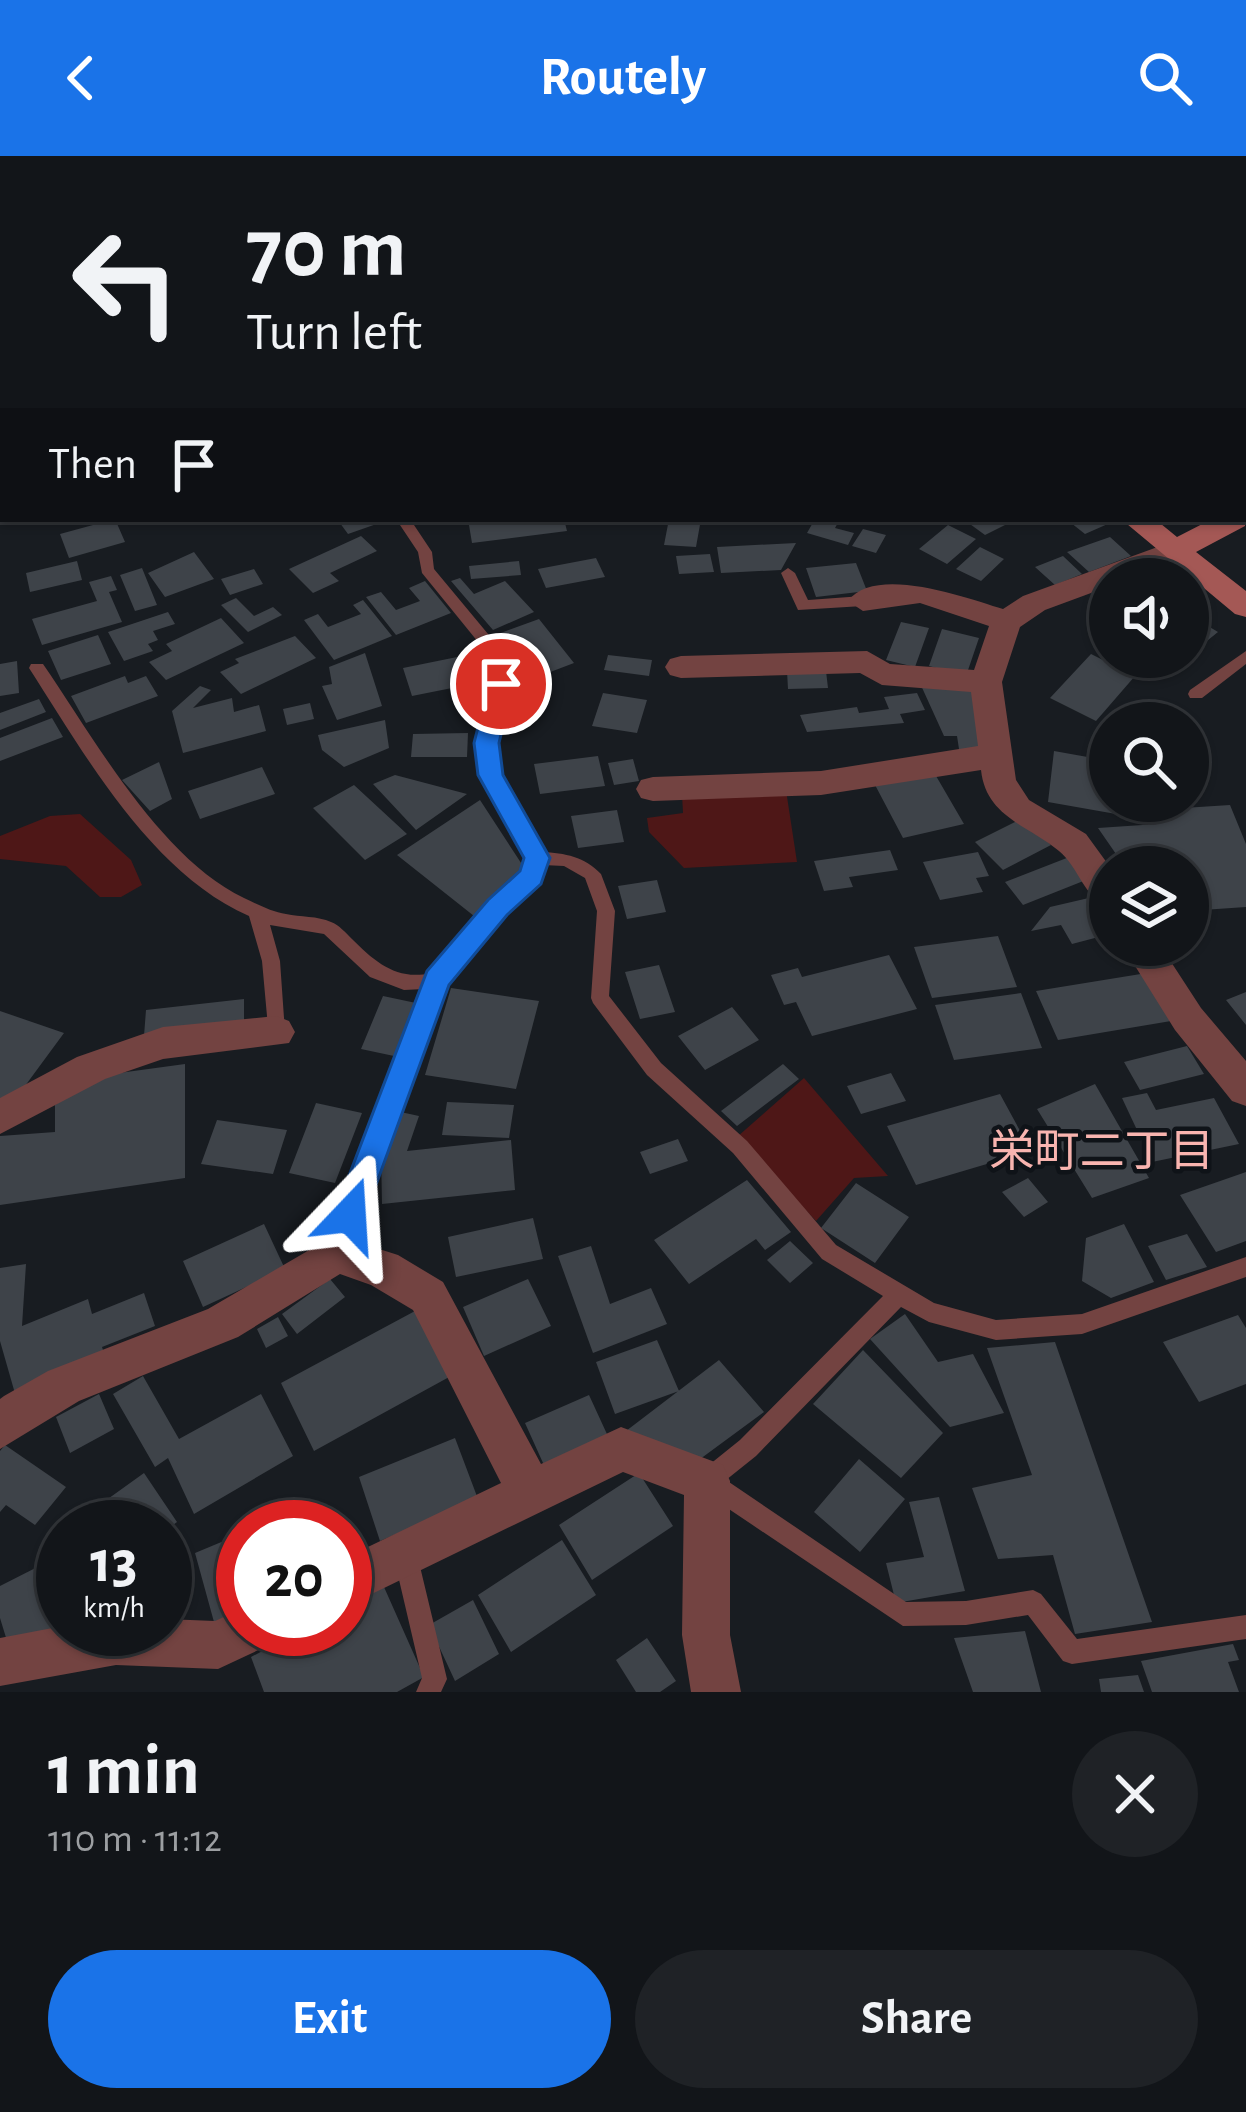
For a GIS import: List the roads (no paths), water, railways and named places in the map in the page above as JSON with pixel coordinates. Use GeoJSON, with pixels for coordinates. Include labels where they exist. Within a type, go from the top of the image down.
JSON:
{"type":"FeatureCollection","features":[{"type":"Feature","properties":{"kind":"main road"},"geometry":{"type":"LineString","coordinates":[[1140,522],[1246,607]]}},
{"type":"Feature","properties":{"kind":"main road"},"geometry":{"type":"LineString","coordinates":[[1174,551],[1229,522]]}},
{"type":"Feature","properties":{"kind":"street"},"geometry":{"type":"LineString","coordinates":[[1089,864],[1075,843],[1017,809],[999,782],[986,682],[1006,621],[1034,603],[1174,551]]}},
{"type":"Feature","properties":{"kind":"street"},"geometry":{"type":"LineString","coordinates":[[863,601],[921,593],[1006,621]]}},
{"type":"Feature","properties":{"kind":"street"},"geometry":{"type":"LineString","coordinates":[[681,667],[867,662],[882,674],[986,682]]}},
{"type":"Feature","properties":{"kind":"street"},"geometry":{"type":"LineString","coordinates":[[653,789],[821,783],[939,761],[993,758]]}},
{"type":"Feature","properties":{"kind":"street"},"geometry":{"type":"LineString","coordinates":[[1154,966],[1188,1019],[1246,1090]]}},
{"type":"Feature","properties":{"kind":"street"},"geometry":{"type":"LineString","coordinates":[[0,1117],[91,1068],[164,1043],[276,1032]]}},
{"type":"Feature","properties":{"kind":"street"},"geometry":{"type":"LineString","coordinates":[[0,1427],[98,1369],[184,1341],[250,1310],[335,1254],[382,1269],[428,1296],[530,1493]]}},
{"type":"Feature","properties":{"kind":"street"},"geometry":{"type":"LineString","coordinates":[[372,1570],[621,1449],[707,1481],[706,1635],[716,1692]]}},
{"type":"Feature","properties":{"kind":"street"},"geometry":{"type":"LineString","coordinates":[[0,1663],[116,1642],[216,1645]]}},
{"type":"Feature","properties":{"kind":"lane"},"geometry":{"type":"LineString","coordinates":[[335,1254],[436,979],[531,876],[537,858],[491,775],[486,743],[501,684],[495,652],[428,570],[425,552],[405,522]]}},
{"type":"Feature","properties":{"kind":"lane"},"geometry":{"type":"LineString","coordinates":[[788,573],[803,606],[863,601]]}},
{"type":"Feature","properties":{"kind":"lane"},"geometry":{"type":"LineString","coordinates":[[1196,694],[1246,656]]}},
{"type":"Feature","properties":{"kind":"lane"},"geometry":{"type":"LineString","coordinates":[[37,668],[105,773],[165,846],[224,897],[298,927],[329,928],[384,980],[415,987],[436,979]]}},
{"type":"Feature","properties":{"kind":"lane"},"geometry":{"type":"LineString","coordinates":[[537,858],[567,860],[592,874],[606,911],[600,998],[654,1069],[740,1147],[829,1252],[897,1296],[929,1312],[996,1330],[1082,1324],[1246,1267]]}},
{"type":"Feature","properties":{"kind":"lane"},"geometry":{"type":"LineString","coordinates":[[257,912],[271,961],[276,1032]]}},
{"type":"Feature","properties":{"kind":"lane"},"geometry":{"type":"LineString","coordinates":[[897,1296],[748,1448],[707,1481],[903,1613],[966,1613],[1033,1602],[1072,1652],[1246,1627]]}},
{"type":"Feature","properties":{"kind":"lane"},"geometry":{"type":"LineString","coordinates":[[405,1554],[435,1679],[428,1692]]}},
{"type":"Feature","properties":{"kind":"district","name":"栄町二丁目"},"geometry":{"type":"Point","coordinates":[1102,1152]}}]}
